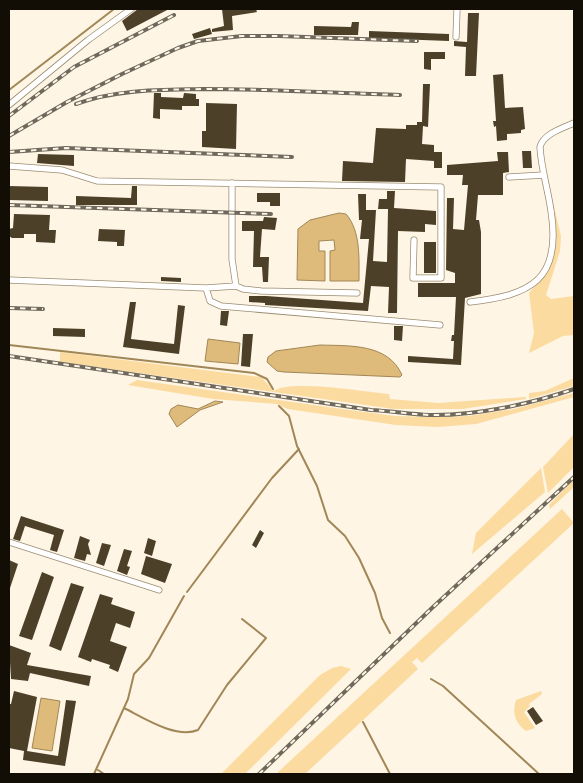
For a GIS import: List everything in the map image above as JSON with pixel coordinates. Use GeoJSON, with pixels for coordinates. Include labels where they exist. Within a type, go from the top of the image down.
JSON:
{"type":"FeatureCollection","features":[{"type":"Feature","properties":{"kind":"street"},"geometry":{"type":"LineString","coordinates":[[9,105],[88,40],[131,9]]}},
{"type":"Feature","properties":{"kind":"street"},"geometry":{"type":"LineString","coordinates":[[456,36],[457,9]]}},
{"type":"Feature","properties":{"kind":"street"},"geometry":{"type":"LineString","coordinates":[[470,302],[505,297],[530,288],[538,281],[549,260],[554,240],[540,157],[541,141],[574,123]]}},
{"type":"Feature","properties":{"kind":"street"},"geometry":{"type":"LineString","coordinates":[[9,166],[62,170],[97,181],[441,187],[441,278],[414,278],[414,240]]}},
{"type":"Feature","properties":{"kind":"street"},"geometry":{"type":"LineString","coordinates":[[509,177],[544,175]]}},
{"type":"Feature","properties":{"kind":"street"},"geometry":{"type":"LineString","coordinates":[[232,183],[232,259],[236,286]]}},
{"type":"Feature","properties":{"kind":"street"},"geometry":{"type":"LineString","coordinates":[[9,280],[206,288],[236,286],[261,292],[357,293]]}},
{"type":"Feature","properties":{"kind":"street"},"geometry":{"type":"LineString","coordinates":[[206,288],[210,302],[221,306],[440,325]]}},
{"type":"Feature","properties":{"kind":"street"},"geometry":{"type":"LineString","coordinates":[[9,542],[159,590]]}},
{"type":"Feature","properties":{"kind":"shaded area"},"geometry":{"type":"Polygon","coordinates":[[[542,157],[561,236],[560,251],[546,295],[551,299],[574,296],[574,335],[563,336],[529,353],[534,333],[529,293],[542,276],[550,260],[554,244],[554,212],[542,157]]]}},
{"type":"Feature","properties":{"kind":"shaded area"},"geometry":{"type":"Polygon","coordinates":[[[339,213],[346,214],[357,237],[359,281],[330,281],[330,251],[335,250],[334,240],[319,241],[319,251],[325,251],[325,281],[297,280],[298,229],[310,220],[339,213]]]}},
{"type":"Feature","properties":{"kind":"shaded area"},"geometry":{"type":"Polygon","coordinates":[[[208,339],[240,343],[238,364],[205,361],[208,339]]]}},
{"type":"Feature","properties":{"kind":"shaded area"},"geometry":{"type":"Polygon","coordinates":[[[320,345],[355,346],[378,352],[396,365],[402,375],[400,377],[284,372],[277,371],[267,362],[268,357],[276,351],[320,345]]]}},
{"type":"Feature","properties":{"kind":"shaded area"},"geometry":{"type":"Polygon","coordinates":[[[60,352],[261,377],[274,391],[295,386],[329,387],[389,394],[390,399],[438,403],[526,397],[526,399],[463,409],[394,409],[60,362],[60,352]]]}},
{"type":"Feature","properties":{"kind":"shaded area"},"geometry":{"type":"Polygon","coordinates":[[[574,378],[574,386],[529,399],[529,393],[545,391],[574,378]]]}},
{"type":"Feature","properties":{"kind":"shaded area"},"geometry":{"type":"Polygon","coordinates":[[[137,380],[395,416],[468,416],[514,409],[574,393],[574,397],[476,424],[438,427],[396,425],[288,409],[277,404],[213,399],[128,385],[137,380]]]}},
{"type":"Feature","properties":{"kind":"shaded area"},"geometry":{"type":"Polygon","coordinates":[[[215,401],[223,402],[200,410],[177,427],[169,414],[171,409],[178,405],[198,409],[215,401]]]}},
{"type":"Feature","properties":{"kind":"shaded area"},"geometry":{"type":"Polygon","coordinates":[[[574,434],[574,467],[548,493],[543,467],[574,434]]]}},
{"type":"Feature","properties":{"kind":"shaded area"},"geometry":{"type":"Polygon","coordinates":[[[541,468],[545,492],[472,554],[476,533],[541,468]]]}},
{"type":"Feature","properties":{"kind":"shaded area"},"geometry":{"type":"Polygon","coordinates":[[[574,479],[574,487],[550,509],[549,505],[574,479]]]}},
{"type":"Feature","properties":{"kind":"shaded area"},"geometry":{"type":"Polygon","coordinates":[[[562,509],[574,523],[422,663],[417,658],[412,662],[418,669],[305,774],[276,774],[562,509]]]}},
{"type":"Feature","properties":{"kind":"shaded area"},"geometry":{"type":"Polygon","coordinates":[[[341,666],[351,669],[245,774],[221,774],[320,675],[332,668],[341,666]]]}},
{"type":"Feature","properties":{"kind":"shaded area"},"geometry":{"type":"Polygon","coordinates":[[[541,691],[542,694],[529,704],[530,706],[524,712],[535,728],[526,731],[519,725],[515,717],[516,700],[541,691]]]}},
{"type":"Feature","properties":{"kind":"shaded area"},"geometry":{"type":"Polygon","coordinates":[[[41,698],[60,701],[52,751],[32,748],[41,698]]]}},
{"type":"Feature","properties":{"kind":"building"},"geometry":{"type":"Polygon","coordinates":[[[138,9],[169,9],[127,31],[122,21],[138,9]]]}},
{"type":"Feature","properties":{"kind":"building"},"geometry":{"type":"Polygon","coordinates":[[[222,9],[256,9],[257,12],[232,16],[233,30],[212,32],[212,29],[224,26],[222,9]]]}},
{"type":"Feature","properties":{"kind":"building"},"geometry":{"type":"Polygon","coordinates":[[[468,13],[479,13],[476,76],[465,76],[466,47],[454,46],[454,41],[467,42],[468,13]]]}},
{"type":"Feature","properties":{"kind":"building"},"geometry":{"type":"Polygon","coordinates":[[[352,22],[359,22],[358,35],[314,35],[314,26],[351,27],[352,22]]]}},
{"type":"Feature","properties":{"kind":"building"},"geometry":{"type":"Polygon","coordinates":[[[210,28],[212,34],[194,39],[192,34],[210,28]]]}},
{"type":"Feature","properties":{"kind":"building"},"geometry":{"type":"Polygon","coordinates":[[[369,31],[449,34],[449,41],[369,38],[369,31]]]}},
{"type":"Feature","properties":{"kind":"building"},"geometry":{"type":"Polygon","coordinates":[[[424,52],[445,52],[445,59],[431,59],[431,70],[424,69],[424,52]]]}},
{"type":"Feature","properties":{"kind":"building"},"geometry":{"type":"Polygon","coordinates":[[[503,74],[505,108],[523,107],[525,129],[521,130],[521,133],[507,134],[507,140],[497,141],[496,126],[494,127],[493,121],[496,121],[493,75],[503,74]]]}},
{"type":"Feature","properties":{"kind":"building"},"geometry":{"type":"Polygon","coordinates":[[[423,84],[430,84],[428,127],[423,126],[422,144],[434,145],[434,152],[442,152],[442,168],[434,168],[434,161],[406,159],[405,182],[342,181],[343,161],[373,163],[376,128],[406,129],[406,125],[417,125],[417,122],[422,122],[423,84]]]}},
{"type":"Feature","properties":{"kind":"building"},"geometry":{"type":"Polygon","coordinates":[[[154,93],[161,93],[161,97],[183,98],[184,93],[196,94],[196,99],[199,99],[199,106],[182,106],[182,110],[160,109],[160,119],[153,118],[154,93]]]}},
{"type":"Feature","properties":{"kind":"building"},"geometry":{"type":"Polygon","coordinates":[[[206,103],[237,104],[236,149],[202,147],[202,131],[206,131],[206,103]]]}},
{"type":"Feature","properties":{"kind":"building"},"geometry":{"type":"Polygon","coordinates":[[[522,151],[531,151],[532,168],[523,168],[522,151]]]}},
{"type":"Feature","properties":{"kind":"building"},"geometry":{"type":"Polygon","coordinates":[[[497,152],[508,152],[509,172],[503,173],[503,195],[478,195],[476,220],[479,220],[481,232],[481,294],[465,298],[461,365],[408,362],[408,356],[453,359],[454,341],[451,341],[452,335],[454,335],[456,297],[418,297],[418,283],[455,283],[455,273],[446,270],[447,198],[454,198],[453,229],[464,230],[468,185],[462,185],[463,175],[447,175],[447,165],[498,161],[497,152]]]}},
{"type":"Feature","properties":{"kind":"building"},"geometry":{"type":"Polygon","coordinates":[[[38,154],[74,155],[74,166],[37,163],[38,154]]]}},
{"type":"Feature","properties":{"kind":"building"},"geometry":{"type":"Polygon","coordinates":[[[9,186],[48,187],[48,201],[9,200],[9,186]]]}},
{"type":"Feature","properties":{"kind":"building"},"geometry":{"type":"Polygon","coordinates":[[[132,186],[137,186],[137,205],[76,205],[76,196],[131,198],[132,186]]]}},
{"type":"Feature","properties":{"kind":"building"},"geometry":{"type":"Polygon","coordinates":[[[387,191],[395,191],[394,208],[436,211],[436,225],[425,224],[425,232],[398,231],[397,313],[388,313],[389,287],[371,286],[368,311],[265,305],[265,303],[249,302],[249,296],[266,296],[363,303],[369,239],[360,239],[362,220],[359,220],[358,194],[366,194],[366,210],[376,210],[373,261],[387,262],[388,209],[378,209],[379,199],[387,199],[387,191]]]}},
{"type":"Feature","properties":{"kind":"building"},"geometry":{"type":"Polygon","coordinates":[[[257,193],[280,193],[280,206],[270,206],[270,202],[257,202],[257,193]]]}},
{"type":"Feature","properties":{"kind":"building"},"geometry":{"type":"Polygon","coordinates":[[[14,214],[50,215],[49,230],[56,230],[55,243],[36,242],[36,234],[24,234],[24,238],[12,238],[9,236],[9,229],[13,228],[14,214]]]}},
{"type":"Feature","properties":{"kind":"building"},"geometry":{"type":"Polygon","coordinates":[[[264,217],[277,218],[275,230],[262,229],[260,257],[269,257],[268,282],[263,282],[262,267],[253,267],[254,231],[242,231],[242,221],[263,221],[264,217]]]}},
{"type":"Feature","properties":{"kind":"building"},"geometry":{"type":"Polygon","coordinates":[[[99,229],[125,230],[124,246],[117,246],[117,242],[98,241],[99,229]]]}},
{"type":"Feature","properties":{"kind":"building"},"geometry":{"type":"Polygon","coordinates":[[[424,242],[436,242],[436,273],[424,273],[424,242]]]}},
{"type":"Feature","properties":{"kind":"building"},"geometry":{"type":"Polygon","coordinates":[[[161,277],[181,278],[181,282],[161,281],[161,277]]]}},
{"type":"Feature","properties":{"kind":"building"},"geometry":{"type":"Polygon","coordinates":[[[130,302],[136,302],[131,339],[174,344],[178,305],[185,306],[179,354],[123,347],[130,302]]]}},
{"type":"Feature","properties":{"kind":"building"},"geometry":{"type":"Polygon","coordinates":[[[221,311],[229,311],[227,326],[220,325],[221,311]]]}},
{"type":"Feature","properties":{"kind":"building"},"geometry":{"type":"Polygon","coordinates":[[[394,326],[403,326],[402,341],[394,340],[394,326]]]}},
{"type":"Feature","properties":{"kind":"building"},"geometry":{"type":"Polygon","coordinates":[[[53,328],[85,329],[85,337],[53,336],[53,328]]]}},
{"type":"Feature","properties":{"kind":"building"},"geometry":{"type":"Polygon","coordinates":[[[243,334],[253,334],[250,367],[241,366],[243,334]]]}},
{"type":"Feature","properties":{"kind":"building"},"geometry":{"type":"Polygon","coordinates":[[[21,516],[64,530],[57,552],[50,550],[54,535],[25,526],[20,541],[13,539],[21,516]]]}},
{"type":"Feature","properties":{"kind":"building"},"geometry":{"type":"Polygon","coordinates":[[[260,530],[264,533],[256,548],[252,545],[260,530]]]}},
{"type":"Feature","properties":{"kind":"building"},"geometry":{"type":"Polygon","coordinates":[[[80,536],[90,540],[88,544],[91,555],[87,554],[85,561],[74,558],[80,536]]]}},
{"type":"Feature","properties":{"kind":"building"},"geometry":{"type":"Polygon","coordinates":[[[148,538],[156,541],[152,556],[144,553],[148,538]]]}},
{"type":"Feature","properties":{"kind":"building"},"geometry":{"type":"Polygon","coordinates":[[[102,543],[111,545],[104,566],[96,563],[102,543]]]}},
{"type":"Feature","properties":{"kind":"building"},"geometry":{"type":"Polygon","coordinates":[[[124,549],[132,551],[127,566],[130,567],[127,575],[117,571],[124,549]]]}},
{"type":"Feature","properties":{"kind":"building"},"geometry":{"type":"Polygon","coordinates":[[[146,556],[172,564],[165,583],[141,574],[146,556]]]}},
{"type":"Feature","properties":{"kind":"building"},"geometry":{"type":"Polygon","coordinates":[[[9,560],[18,564],[10,588],[9,588],[9,560]]]}},
{"type":"Feature","properties":{"kind":"building"},"geometry":{"type":"Polygon","coordinates":[[[42,572],[54,577],[32,640],[19,636],[42,572]]]}},
{"type":"Feature","properties":{"kind":"building"},"geometry":{"type":"Polygon","coordinates":[[[71,583],[84,587],[61,651],[49,646],[71,583]]]}},
{"type":"Feature","properties":{"kind":"building"},"geometry":{"type":"Polygon","coordinates":[[[100,594],[113,598],[111,604],[135,612],[130,628],[116,623],[110,641],[127,647],[118,672],[109,668],[110,665],[92,659],[91,662],[78,657],[100,594]]]}},
{"type":"Feature","properties":{"kind":"building"},"geometry":{"type":"Polygon","coordinates":[[[9,645],[31,653],[27,665],[91,676],[89,686],[30,673],[28,681],[11,679],[9,645]]]}},
{"type":"Feature","properties":{"kind":"building"},"geometry":{"type":"Polygon","coordinates":[[[14,691],[37,697],[27,751],[58,756],[66,700],[76,701],[65,766],[23,760],[24,751],[9,748],[9,704],[11,704],[14,691]]]}},
{"type":"Feature","properties":{"kind":"building"},"geometry":{"type":"Polygon","coordinates":[[[533,707],[543,721],[536,725],[527,711],[533,707]]]}},
{"type":"Feature","properties":{"kind":"waterway"},"geometry":{"type":"LineString","coordinates":[[9,90],[114,9]]}},
{"type":"Feature","properties":{"kind":"waterway"},"geometry":{"type":"LineString","coordinates":[[9,345],[254,373],[267,379],[273,389]]}},
{"type":"Feature","properties":{"kind":"waterway"},"geometry":{"type":"LineString","coordinates":[[279,406],[289,416],[297,446],[317,486],[328,520],[345,536],[359,558],[375,593],[382,618],[390,633]]}},
{"type":"Feature","properties":{"kind":"waterway"},"geometry":{"type":"LineString","coordinates":[[187,592],[272,478],[299,449]]}},
{"type":"Feature","properties":{"kind":"waterway"},"geometry":{"type":"LineString","coordinates":[[94,774],[128,699],[134,674],[149,658],[184,596]]}},
{"type":"Feature","properties":{"kind":"waterway"},"geometry":{"type":"LineString","coordinates":[[124,708],[170,730],[180,732],[198,730],[227,685],[266,638],[242,619]]}},
{"type":"Feature","properties":{"kind":"waterway"},"geometry":{"type":"LineString","coordinates":[[431,679],[443,686],[539,774]]}},
{"type":"Feature","properties":{"kind":"waterway"},"geometry":{"type":"LineString","coordinates":[[363,722],[390,774]]}},
{"type":"Feature","properties":{"kind":"waterway"},"geometry":{"type":"LineString","coordinates":[[98,770],[104,774]]}},
{"type":"Feature","properties":{"kind":"railway"},"geometry":{"type":"LineString","coordinates":[[9,116],[74,67],[174,15]]}},
{"type":"Feature","properties":{"kind":"railway"},"geometry":{"type":"LineString","coordinates":[[9,136],[67,102],[122,74],[178,48],[198,41],[242,36],[417,41]]}},
{"type":"Feature","properties":{"kind":"railway"},"geometry":{"type":"LineString","coordinates":[[76,104],[107,95],[139,91],[203,89],[400,95]]}},
{"type":"Feature","properties":{"kind":"railway"},"geometry":{"type":"LineString","coordinates":[[9,152],[66,148],[292,157]]}},
{"type":"Feature","properties":{"kind":"railway"},"geometry":{"type":"LineString","coordinates":[[9,205],[271,214]]}},
{"type":"Feature","properties":{"kind":"railway"},"geometry":{"type":"LineString","coordinates":[[9,308],[43,309]]}},
{"type":"Feature","properties":{"kind":"railway"},"geometry":{"type":"LineString","coordinates":[[9,356],[371,410],[429,415],[447,415],[503,408],[540,400],[574,389]]}},
{"type":"Feature","properties":{"kind":"railway"},"geometry":{"type":"LineString","coordinates":[[259,774],[432,608],[574,477]]}}]}
